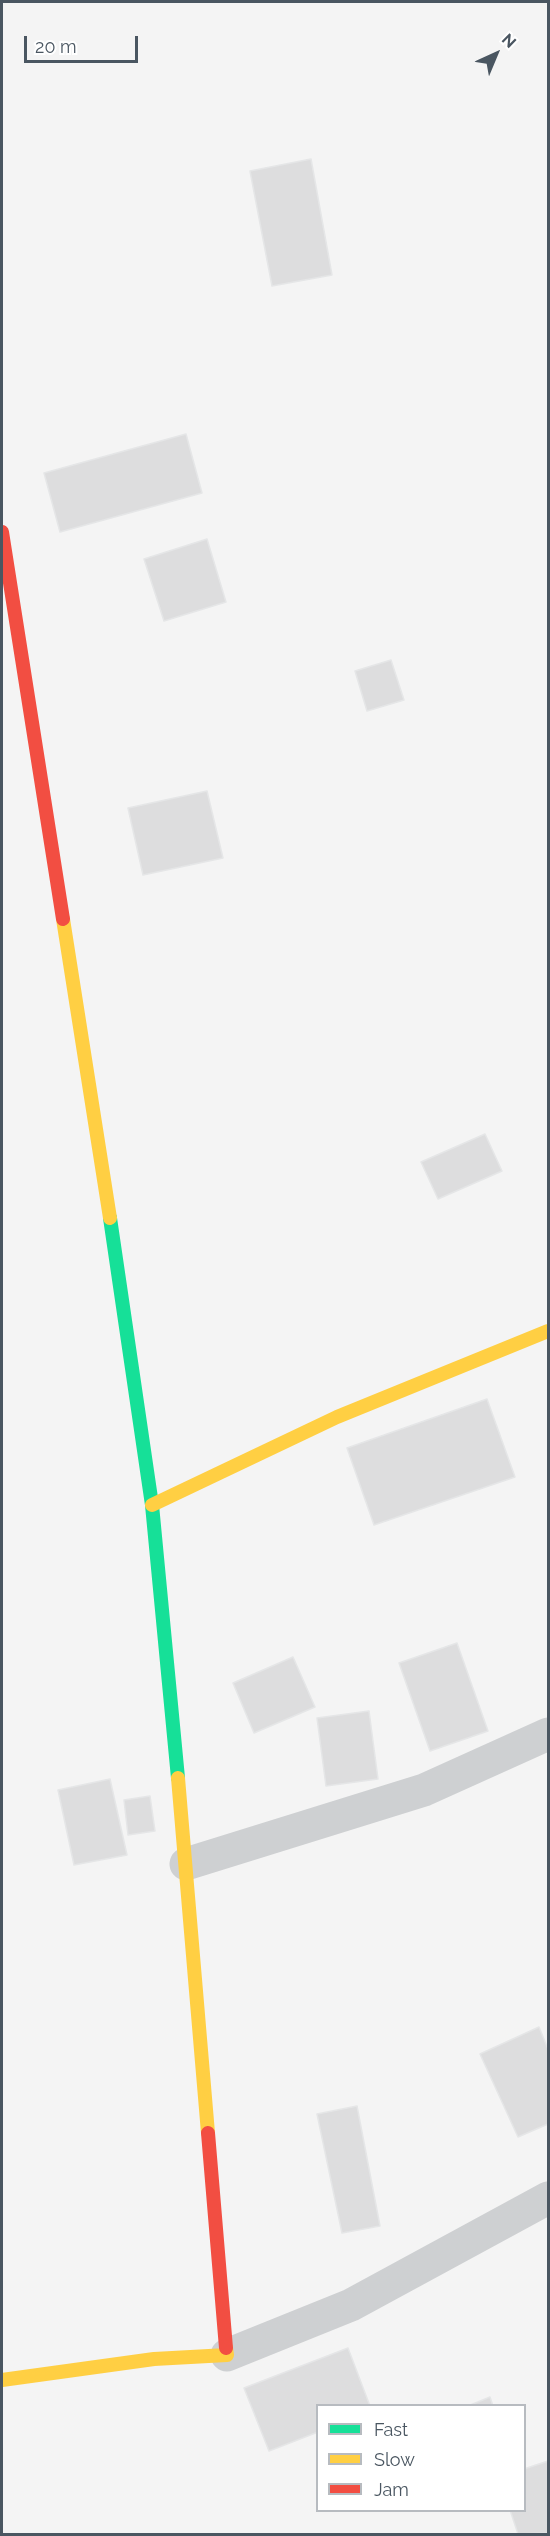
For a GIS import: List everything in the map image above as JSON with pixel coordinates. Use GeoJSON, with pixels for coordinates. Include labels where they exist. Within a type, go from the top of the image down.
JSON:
{"type":"FeatureCollection","features":[{"type":"Feature","properties":{"kind":"street"},"geometry":{"type":"LineString","coordinates":[[2,532],[127,1325],[152,1505],[186,1864],[227,2355]]}},
{"type":"Feature","properties":{"kind":"street"},"geometry":{"type":"LineString","coordinates":[[152,1505],[337,1417],[549,1331]]}},
{"type":"Feature","properties":{"kind":"street"},"geometry":{"type":"LineString","coordinates":[[186,1864],[424,1790],[549,1734]]}},
{"type":"Feature","properties":{"kind":"street"},"geometry":{"type":"LineString","coordinates":[[2,2380],[154,2359],[227,2355],[351,2305],[549,2198]]}},
{"type":"Feature","properties":{"kind":"building"},"geometry":{"type":"Polygon","coordinates":[[[311,159],[332,275],[272,286],[250,171],[311,159]]]}},
{"type":"Feature","properties":{"kind":"building"},"geometry":{"type":"Polygon","coordinates":[[[186,434],[202,493],[60,532],[44,473],[186,434]]]}},
{"type":"Feature","properties":{"kind":"building"},"geometry":{"type":"Polygon","coordinates":[[[207,539],[226,602],[164,621],[144,559],[207,539]]]}},
{"type":"Feature","properties":{"kind":"building"},"geometry":{"type":"Polygon","coordinates":[[[391,660],[404,700],[367,711],[355,671],[391,660]]]}},
{"type":"Feature","properties":{"kind":"building"},"geometry":{"type":"Polygon","coordinates":[[[207,791],[223,858],[143,875],[128,808],[207,791]]]}},
{"type":"Feature","properties":{"kind":"building"},"geometry":{"type":"Polygon","coordinates":[[[485,1134],[502,1171],[438,1199],[421,1162],[485,1134]]]}},
{"type":"Feature","properties":{"kind":"building"},"geometry":{"type":"Polygon","coordinates":[[[487,1399],[515,1477],[374,1525],[347,1448],[487,1399]]]}},
{"type":"Feature","properties":{"kind":"building"},"geometry":{"type":"Polygon","coordinates":[[[457,1643],[488,1731],[430,1751],[399,1663],[457,1643]]]}},
{"type":"Feature","properties":{"kind":"building"},"geometry":{"type":"Polygon","coordinates":[[[293,1657],[315,1707],[254,1733],[233,1683],[293,1657]]]}},
{"type":"Feature","properties":{"kind":"building"},"geometry":{"type":"Polygon","coordinates":[[[369,1711],[378,1779],[326,1786],[317,1718],[369,1711]]]}},
{"type":"Feature","properties":{"kind":"building"},"geometry":{"type":"Polygon","coordinates":[[[110,1779],[127,1855],[74,1865],[58,1790],[110,1779]]]}},
{"type":"Feature","properties":{"kind":"building"},"geometry":{"type":"Polygon","coordinates":[[[150,1796],[155,1831],[128,1835],[124,1800],[150,1796]]]}},
{"type":"Feature","properties":{"kind":"building"},"geometry":{"type":"Polygon","coordinates":[[[539,2027],[548,2049],[548,2124],[518,2137],[480,2054],[539,2027]]]}},
{"type":"Feature","properties":{"kind":"building"},"geometry":{"type":"Polygon","coordinates":[[[357,2106],[380,2226],[342,2233],[317,2114],[357,2106]]]}},
{"type":"Feature","properties":{"kind":"building"},"geometry":{"type":"Polygon","coordinates":[[[348,2348],[369,2404],[316,2404],[316,2433],[269,2451],[244,2388],[348,2348]]]}},
{"type":"Feature","properties":{"kind":"building"},"geometry":{"type":"Polygon","coordinates":[[[490,2397],[492,2404],[473,2404],[490,2397]]]}},
{"type":"Feature","properties":{"kind":"building"},"geometry":{"type":"Polygon","coordinates":[[[548,2461],[548,2533],[518,2534],[511,2512],[526,2512],[526,2468],[548,2461]]]}},
{"type":"Feature","properties":{"kind":"traffic: fast"},"geometry":{"type":"LineString","coordinates":[[110,1218],[152,1505],[178,1778]]}},
{"type":"Feature","properties":{"kind":"traffic: slow"},"geometry":{"type":"LineString","coordinates":[[63,919],[110,1218]]}},
{"type":"Feature","properties":{"kind":"traffic: slow"},"geometry":{"type":"LineString","coordinates":[[152,1505],[337,1417],[548,1331]]}},
{"type":"Feature","properties":{"kind":"traffic: slow"},"geometry":{"type":"LineString","coordinates":[[178,1778],[208,2133]]}},
{"type":"Feature","properties":{"kind":"traffic: slow"},"geometry":{"type":"LineString","coordinates":[[2,2380],[154,2359],[227,2355],[226,2348]]}},
{"type":"Feature","properties":{"kind":"traffic: jam"},"geometry":{"type":"LineString","coordinates":[[2,532],[63,919]]}},
{"type":"Feature","properties":{"kind":"traffic: jam"},"geometry":{"type":"LineString","coordinates":[[208,2133],[226,2348]]}}]}
